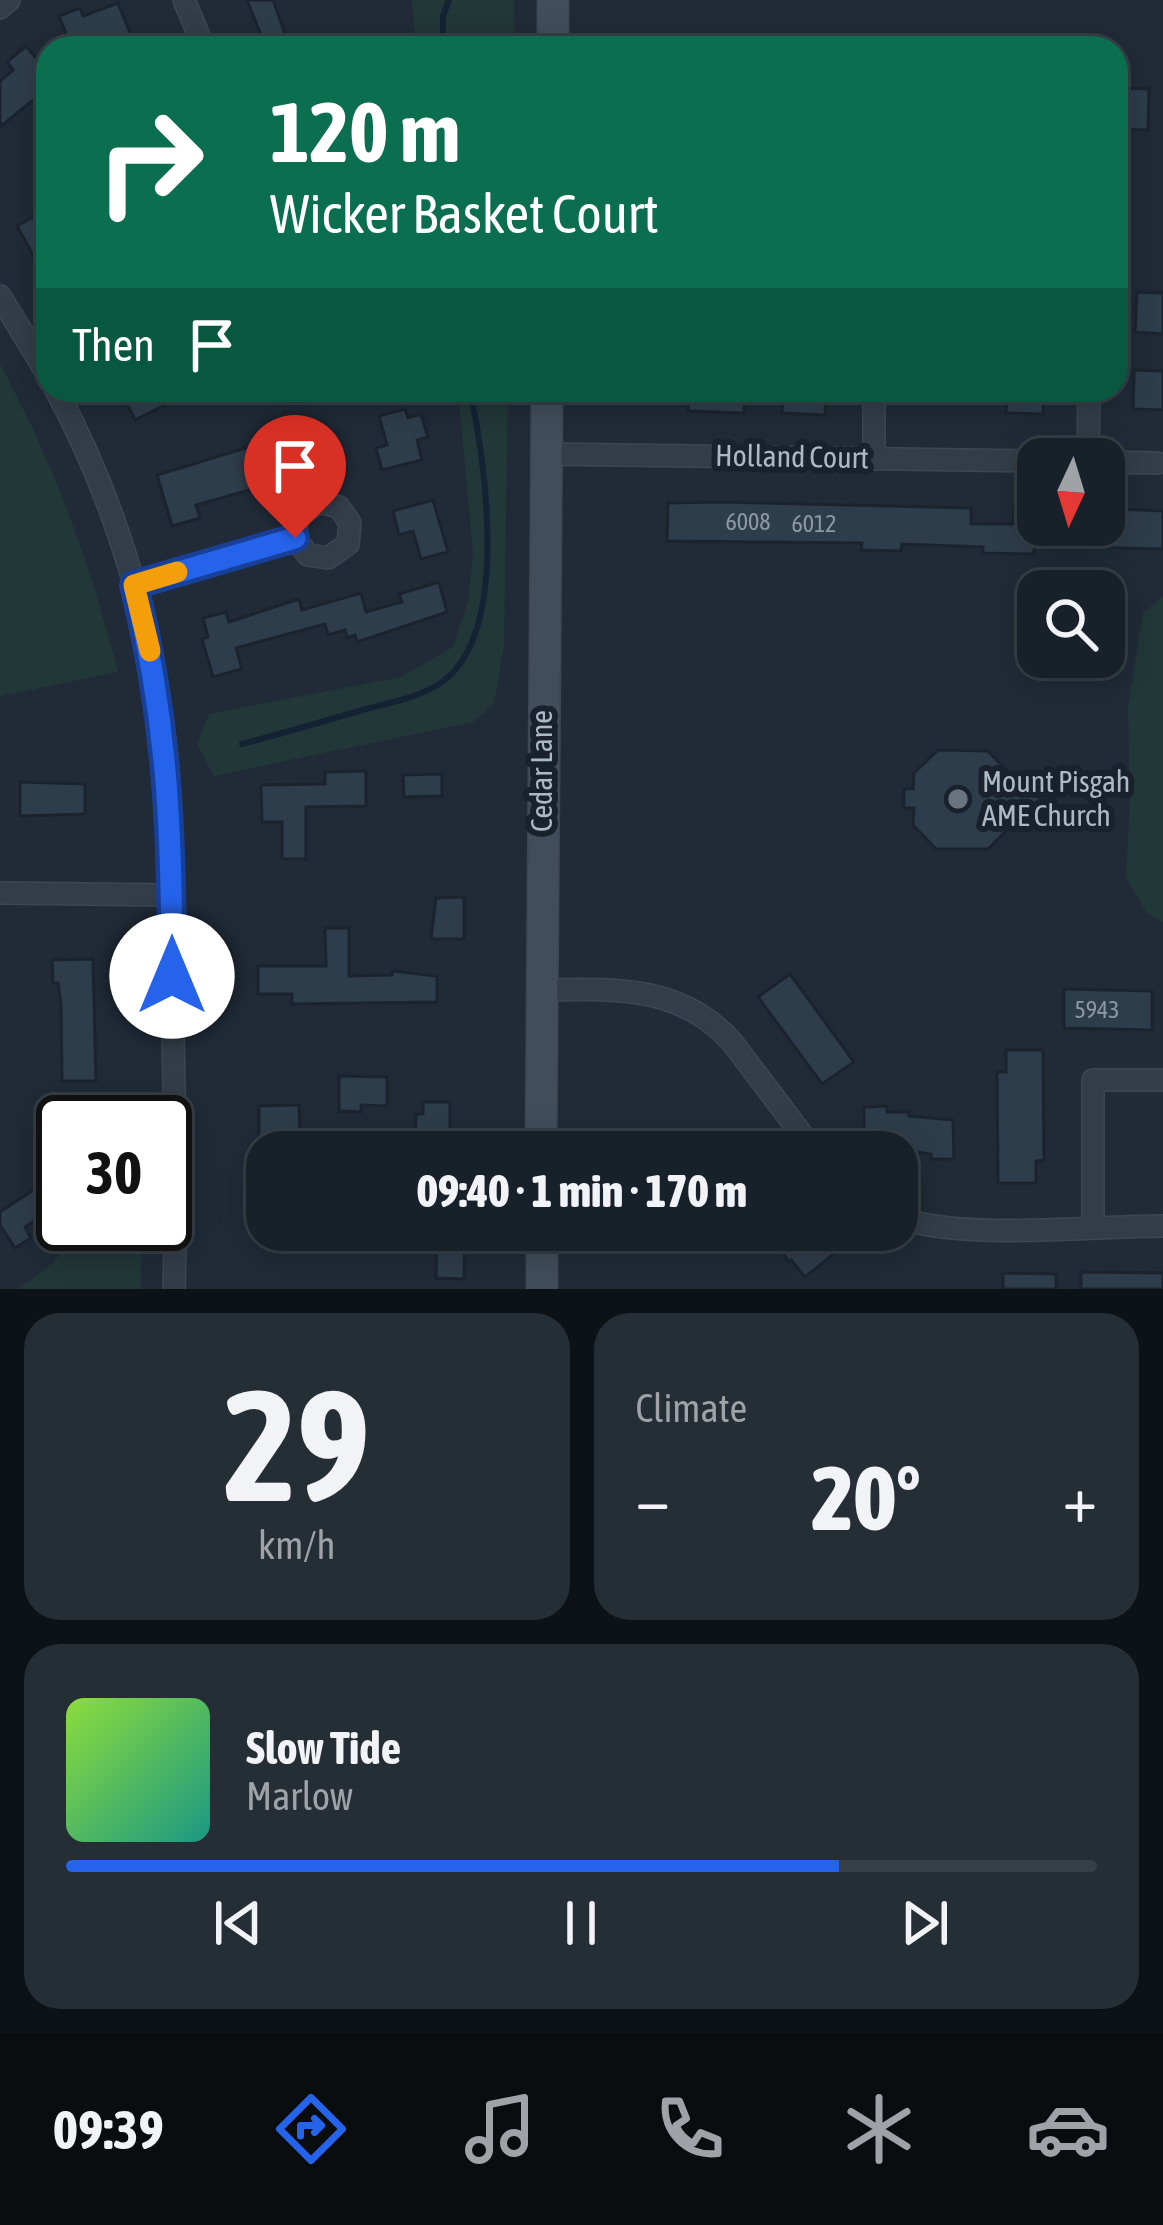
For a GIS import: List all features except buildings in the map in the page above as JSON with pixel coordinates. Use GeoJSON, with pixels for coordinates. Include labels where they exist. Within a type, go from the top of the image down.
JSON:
{"type":"FeatureCollection","features":[{"type":"Feature","properties":{"kind":"main road"},"geometry":{"type":"LineString","coordinates":[[553,0],[553,36]]}},
{"type":"Feature","properties":{"kind":"main road","name":"Cedar Lane"},"geometry":{"type":"LineString","coordinates":[[542,1131],[547,402]]}},
{"type":"Feature","properties":{"kind":"main road"},"geometry":{"type":"LineString","coordinates":[[542,1251],[542,1289]]}},
{"type":"Feature","properties":{"kind":"street"},"geometry":{"type":"LineString","coordinates":[[0,8],[9,0]]}},
{"type":"Feature","properties":{"kind":"street"},"geometry":{"type":"LineString","coordinates":[[184,0],[199,36]]}},
{"type":"Feature","properties":{"kind":"street"},"geometry":{"type":"LineString","coordinates":[[0,296],[36,337]]}},
{"type":"Feature","properties":{"kind":"street"},"geometry":{"type":"LineString","coordinates":[[62,402],[90,459],[134,585],[163,722],[172,895],[174,1289]]}},
{"type":"Feature","properties":{"kind":"street"},"geometry":{"type":"LineString","coordinates":[[874,402],[874,459]]}},
{"type":"Feature","properties":{"kind":"street"},"geometry":{"type":"LineString","coordinates":[[1088,438],[1089,402]]}},
{"type":"Feature","properties":{"kind":"street","name":"Holland Court"},"geometry":{"type":"LineString","coordinates":[[546,454],[1017,461]]}},
{"type":"Feature","properties":{"kind":"street"},"geometry":{"type":"LineString","coordinates":[[1125,462],[1156,463]]}},
{"type":"Feature","properties":{"kind":"street"},"geometry":{"type":"LineString","coordinates":[[134,585],[295,538]]}},
{"type":"Feature","properties":{"kind":"street"},"geometry":{"type":"LineString","coordinates":[[0,892],[172,895]]}},
{"type":"Feature","properties":{"kind":"street"},"geometry":{"type":"LineString","coordinates":[[541,990],[633,990],[682,1003],[718,1026],[799,1131]]}},
{"type":"Feature","properties":{"kind":"street"},"geometry":{"type":"LineString","coordinates":[[1094,1226],[1093,1081],[1163,1080]]}},
{"type":"Feature","properties":{"kind":"street"},"geometry":{"type":"LineString","coordinates":[[918,1220],[974,1229],[1163,1226]]}},
{"type":"Feature","properties":{"kind":"green space"},"geometry":{"type":"Polygon","coordinates":[[[412,0],[514,0],[514,36],[415,36],[412,0]]]}},
{"type":"Feature","properties":{"kind":"green space"},"geometry":{"type":"Polygon","coordinates":[[[0,364],[69,514],[118,672],[0,696],[0,364]]]}},
{"type":"Feature","properties":{"kind":"green space"},"geometry":{"type":"Polygon","coordinates":[[[459,402],[508,402],[504,646],[494,703],[473,722],[214,776],[197,745],[209,714],[401,677],[453,647],[468,602],[473,553],[459,402]]]}},
{"type":"Feature","properties":{"kind":"green space"},"geometry":{"type":"Polygon","coordinates":[[[1163,596],[1163,923],[1146,912],[1126,877],[1128,706],[1143,613],[1163,596]]]}},
{"type":"Feature","properties":{"kind":"green space"},"geometry":{"type":"Polygon","coordinates":[[[142,1251],[141,1289],[17,1289],[61,1253],[142,1251]]]}},
{"type":"Feature","properties":{"kind":"waterway"},"geometry":{"type":"LineString","coordinates":[[443,36],[449,0]]}},
{"type":"Feature","properties":{"kind":"waterway"},"geometry":{"type":"LineString","coordinates":[[242,744],[419,694],[436,686],[460,663],[476,631],[488,548],[472,402]]}},
{"type":"Feature","properties":{"kind":"slow traffic"},"geometry":{"type":"LineString","coordinates":[[150,651],[134,585],[177,572]]}},
{"type":"Feature","properties":{"kind":"place","name":"Mount Pisgah AME Church"},"geometry":{"type":"Point","coordinates":[958,799]}},
{"type":"Feature","properties":{"kind":"route"},"geometry":{"type":"LineString","coordinates":[[172,976],[169,774],[154,670],[134,585],[295,538]]}}]}
